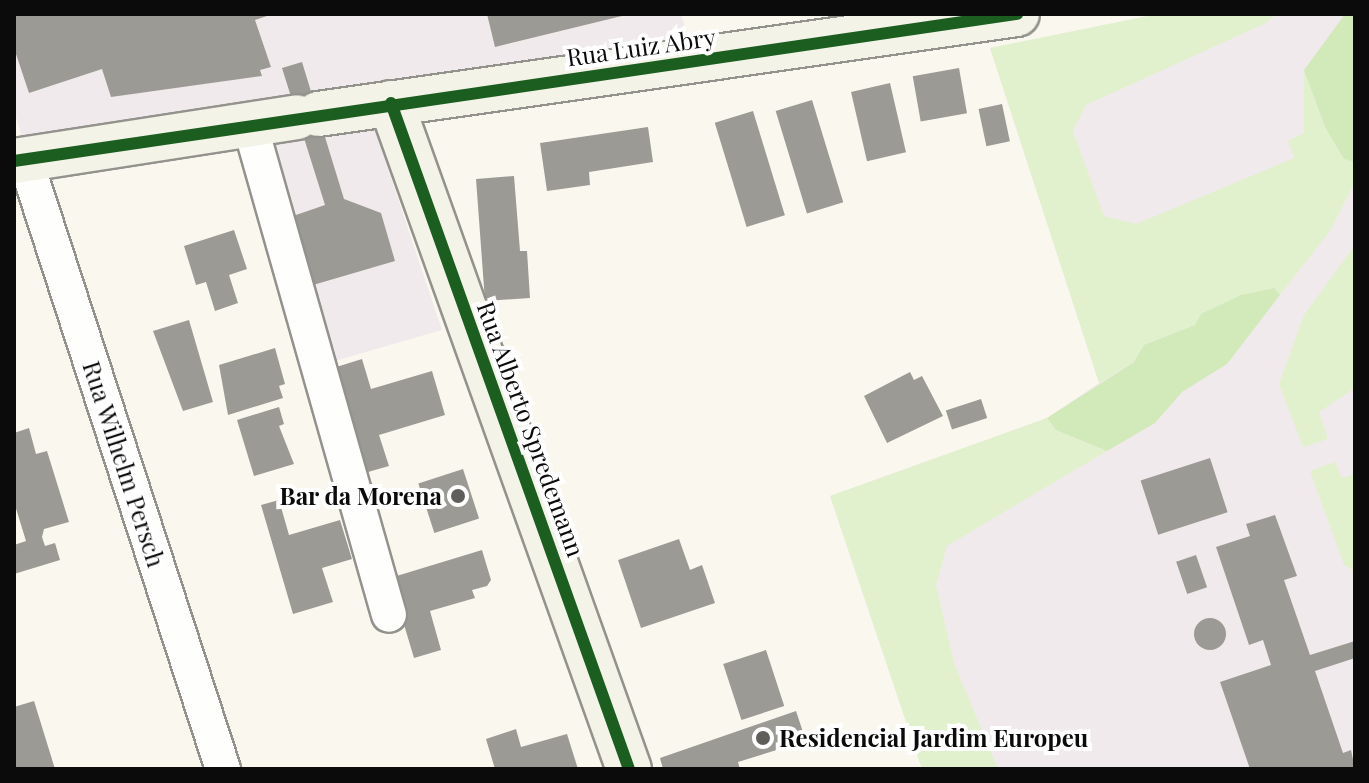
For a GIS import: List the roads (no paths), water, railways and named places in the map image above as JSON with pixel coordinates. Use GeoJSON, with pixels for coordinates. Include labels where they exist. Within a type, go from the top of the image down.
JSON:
{"type":"FeatureCollection","features":[{"type":"Feature","properties":{"kind":"street","name":"Rua Luiz Abry"},"geometry":{"type":"LineString","coordinates":[[20,160],[391,103],[1017,14]]}},
{"type":"Feature","properties":{"kind":"street","name":"Rua Alberto Spredemann"},"geometry":{"type":"LineString","coordinates":[[391,103],[629,769]]}},
{"type":"Feature","properties":{"kind":"street"},"geometry":{"type":"LineString","coordinates":[[250,125],[389,615]]}},
{"type":"Feature","properties":{"kind":"street","name":"Rua Wilhelm Persch"},"geometry":{"type":"LineString","coordinates":[[20,160],[223,769]]}},
{"type":"Feature","properties":{"kind":"place","name":"Bar da Morena"},"geometry":{"type":"Point","coordinates":[458,496]}},
{"type":"Feature","properties":{"kind":"place","name":"Residencial Jardim Europeu"},"geometry":{"type":"Point","coordinates":[763,738]}}]}
